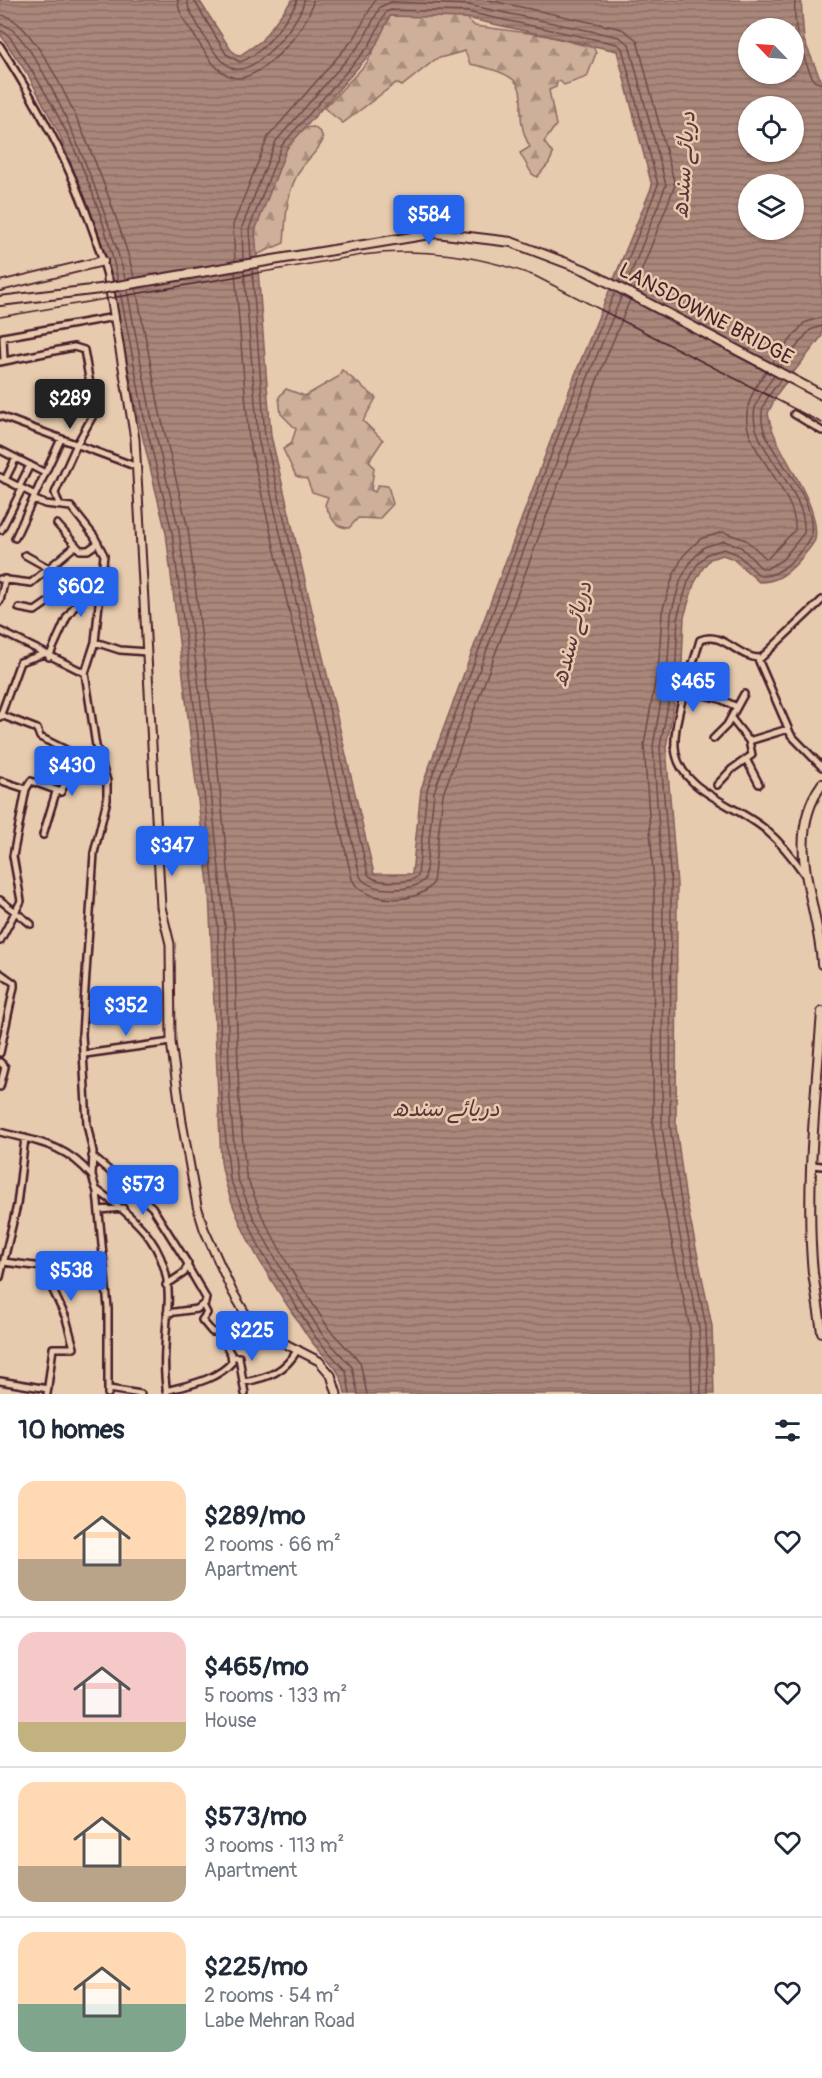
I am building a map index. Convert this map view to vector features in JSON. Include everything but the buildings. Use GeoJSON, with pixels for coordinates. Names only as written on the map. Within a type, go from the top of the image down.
{"type":"FeatureCollection","features":[{"type":"Feature","properties":{"kind":"main road","name":"LANSDOWNE BRIDGE"},"geometry":{"type":"LineString","coordinates":[[0,301],[100,289],[436,233],[511,242],[585,270],[822,395]]}},
{"type":"Feature","properties":{"kind":"main road"},"geometry":{"type":"LineString","coordinates":[[0,286],[103,261]]}},
{"type":"Feature","properties":{"kind":"main road"},"geometry":{"type":"LineString","coordinates":[[822,784],[809,810],[804,836],[805,875],[816,920],[822,964]]}},
{"type":"Feature","properties":{"kind":"main road"},"geometry":{"type":"LineString","coordinates":[[822,1012],[813,1271],[820,1298],[822,1332]]}},
{"type":"Feature","properties":{"kind":"street"},"geometry":{"type":"LineString","coordinates":[[0,46],[44,118],[72,173],[92,222],[113,304],[135,439],[161,907],[170,944],[171,1042],[195,1196],[204,1229],[232,1291],[245,1313],[274,1338],[326,1367],[337,1394]]}},
{"type":"Feature","properties":{"kind":"street"},"geometry":{"type":"LineString","coordinates":[[59,504],[55,494],[76,444],[95,412],[84,350],[74,347],[2,360],[3,337],[115,317]]}},
{"type":"Feature","properties":{"kind":"street"},"geometry":{"type":"LineString","coordinates":[[794,414],[822,431]]}},
{"type":"Feature","properties":{"kind":"street"},"geometry":{"type":"LineString","coordinates":[[0,416],[132,465]]}},
{"type":"Feature","properties":{"kind":"street"},"geometry":{"type":"LineString","coordinates":[[15,538],[61,439]]}},
{"type":"Feature","properties":{"kind":"street"},"geometry":{"type":"LineString","coordinates":[[0,450],[45,473]]}},
{"type":"Feature","properties":{"kind":"street"},"geometry":{"type":"LineString","coordinates":[[16,458],[3,479],[45,504],[59,504],[74,509],[104,555],[105,567],[95,642],[85,673],[89,708],[107,781],[107,800],[94,853],[91,920],[84,991],[87,1124],[93,1156],[92,1176],[99,1210],[108,1308],[108,1392],[141,1394]]}},
{"type":"Feature","properties":{"kind":"street"},"geometry":{"type":"LineString","coordinates":[[1,530],[30,465]]}},
{"type":"Feature","properties":{"kind":"street"},"geometry":{"type":"LineString","coordinates":[[57,524],[75,546],[84,551],[98,543]]}},
{"type":"Feature","properties":{"kind":"street"},"geometry":{"type":"LineString","coordinates":[[0,601],[3,579],[31,583],[75,546]]}},
{"type":"Feature","properties":{"kind":"street"},"geometry":{"type":"LineString","coordinates":[[19,608],[35,611],[62,591],[68,579],[25,555]]}},
{"type":"Feature","properties":{"kind":"street"},"geometry":{"type":"LineString","coordinates":[[91,572],[85,591],[67,617],[46,656],[20,662],[0,716],[37,729],[40,736],[78,755],[101,759]]}},
{"type":"Feature","properties":{"kind":"street"},"geometry":{"type":"LineString","coordinates":[[805,875],[767,830],[694,785],[684,775],[676,756],[675,737],[700,640],[703,638],[720,640],[744,656],[758,659],[782,641],[802,617],[822,600]]}},
{"type":"Feature","properties":{"kind":"street"},"geometry":{"type":"LineString","coordinates":[[0,631],[46,656],[85,673]]}},
{"type":"Feature","properties":{"kind":"street"},"geometry":{"type":"LineString","coordinates":[[95,642],[120,650],[147,652]]}},
{"type":"Feature","properties":{"kind":"street"},"geometry":{"type":"LineString","coordinates":[[758,659],[788,729],[797,742],[822,766]]}},
{"type":"Feature","properties":{"kind":"street"},"geometry":{"type":"LineString","coordinates":[[687,691],[720,699],[737,707]]}},
{"type":"Feature","properties":{"kind":"street"},"geometry":{"type":"LineString","coordinates":[[2,692],[9,692]]}},
{"type":"Feature","properties":{"kind":"street"},"geometry":{"type":"LineString","coordinates":[[713,739],[731,718],[744,694]]}},
{"type":"Feature","properties":{"kind":"street"},"geometry":{"type":"LineString","coordinates":[[717,785],[732,768],[752,755],[749,741],[731,718]]}},
{"type":"Feature","properties":{"kind":"street"},"geometry":{"type":"LineString","coordinates":[[749,741],[788,729]]}},
{"type":"Feature","properties":{"kind":"street"},"geometry":{"type":"LineString","coordinates":[[0,941],[21,901],[13,856],[26,789],[31,782],[61,792],[78,755]]}},
{"type":"Feature","properties":{"kind":"street"},"geometry":{"type":"LineString","coordinates":[[746,759],[759,784]]}},
{"type":"Feature","properties":{"kind":"street"},"geometry":{"type":"LineString","coordinates":[[2,780],[26,789]]}},
{"type":"Feature","properties":{"kind":"street"},"geometry":{"type":"LineString","coordinates":[[43,835],[56,792]]}},
{"type":"Feature","properties":{"kind":"street"},"geometry":{"type":"LineString","coordinates":[[0,900],[31,924]]}},
{"type":"Feature","properties":{"kind":"street"},"geometry":{"type":"LineString","coordinates":[[0,974],[14,983],[0,1052]]}},
{"type":"Feature","properties":{"kind":"street"},"geometry":{"type":"LineString","coordinates":[[0,1017],[7,1018]]}},
{"type":"Feature","properties":{"kind":"street"},"geometry":{"type":"LineString","coordinates":[[85,1054],[171,1042]]}},
{"type":"Feature","properties":{"kind":"street"},"geometry":{"type":"LineString","coordinates":[[0,1062],[5,1067],[0,1087]]}},
{"type":"Feature","properties":{"kind":"street"},"geometry":{"type":"LineString","coordinates":[[0,1132],[48,1143],[64,1150],[78,1160],[92,1176]]}},
{"type":"Feature","properties":{"kind":"street"},"geometry":{"type":"LineString","coordinates":[[0,1277],[17,1205],[25,1138]]}},
{"type":"Feature","properties":{"kind":"street"},"geometry":{"type":"LineString","coordinates":[[93,1156],[152,1207],[206,1298],[203,1305],[197,1309],[167,1313]]}},
{"type":"Feature","properties":{"kind":"street"},"geometry":{"type":"LineString","coordinates":[[96,1189],[123,1208],[154,1241],[164,1269],[167,1313],[164,1357],[166,1392],[214,1375],[227,1368],[232,1357]]}},
{"type":"Feature","properties":{"kind":"street"},"geometry":{"type":"LineString","coordinates":[[99,1210],[123,1208]]}},
{"type":"Feature","properties":{"kind":"street"},"geometry":{"type":"LineString","coordinates":[[0,1381],[48,1391],[53,1348],[74,1348],[66,1318],[42,1267],[3,1262]]}},
{"type":"Feature","properties":{"kind":"street"},"geometry":{"type":"LineString","coordinates":[[166,1285],[188,1267]]}},
{"type":"Feature","properties":{"kind":"street"},"geometry":{"type":"LineString","coordinates":[[203,1305],[207,1313],[202,1320],[204,1325],[212,1332],[218,1332],[232,1357]]}},
{"type":"Feature","properties":{"kind":"street"},"geometry":{"type":"LineString","coordinates":[[243,1382],[273,1375],[287,1365],[297,1349]]}},
{"type":"Feature","properties":{"kind":"street"},"geometry":{"type":"LineString","coordinates":[[232,1357],[239,1357],[245,1394]]}},
{"type":"Feature","properties":{"kind":"green space"},"geometry":{"type":"Polygon","coordinates":[[[421,15],[466,18],[475,26],[544,35],[594,48],[596,53],[587,77],[564,85],[560,81],[557,82],[556,87],[549,90],[556,125],[544,142],[553,154],[549,163],[537,177],[532,174],[520,153],[530,147],[523,131],[521,94],[518,85],[510,77],[495,70],[470,64],[465,51],[436,59],[402,86],[396,83],[343,123],[324,108],[366,64],[374,49],[382,21],[390,16],[421,15]]]}},
{"type":"Feature","properties":{"kind":"green space"},"geometry":{"type":"Polygon","coordinates":[[[314,127],[321,133],[323,140],[295,178],[288,205],[284,243],[249,258],[267,178],[300,128],[314,127]]]}},
{"type":"Feature","properties":{"kind":"green space"},"geometry":{"type":"Polygon","coordinates":[[[342,370],[376,398],[363,421],[383,440],[369,461],[374,468],[371,490],[375,492],[378,485],[388,486],[393,504],[379,519],[358,518],[349,528],[339,526],[334,521],[325,505],[328,497],[312,492],[307,479],[296,476],[283,449],[291,444],[296,429],[281,414],[279,397],[286,389],[305,396],[338,377],[342,370]]]}},
{"type":"Feature","properties":{"kind":"water","name":"دریائے سندھ"},"geometry":{"type":"Polygon","coordinates":[[[0,0],[199,0],[231,50],[239,56],[261,41],[292,0],[801,0],[802,18],[738,18],[738,84],[804,84],[804,40],[822,83],[822,336],[779,391],[768,413],[778,444],[805,493],[811,509],[815,525],[815,540],[790,570],[771,581],[759,582],[733,559],[723,555],[710,559],[703,568],[694,584],[684,617],[682,662],[666,747],[677,885],[676,1126],[685,1194],[712,1326],[714,1394],[345,1394],[336,1369],[309,1338],[244,1232],[226,1186],[221,1162],[209,892],[166,533],[138,418],[109,267],[91,212],[59,134],[28,75],[0,34],[0,0]],[[390,16],[374,49],[287,148],[255,231],[271,436],[374,874],[412,874],[421,789],[578,367],[652,186],[617,51],[466,18],[390,16]]]}},
{"type":"Feature","properties":{"kind":"railway"},"geometry":{"type":"LineString","coordinates":[[0,317],[362,255],[406,252],[450,255],[492,263],[535,276],[822,423]]}}]}
